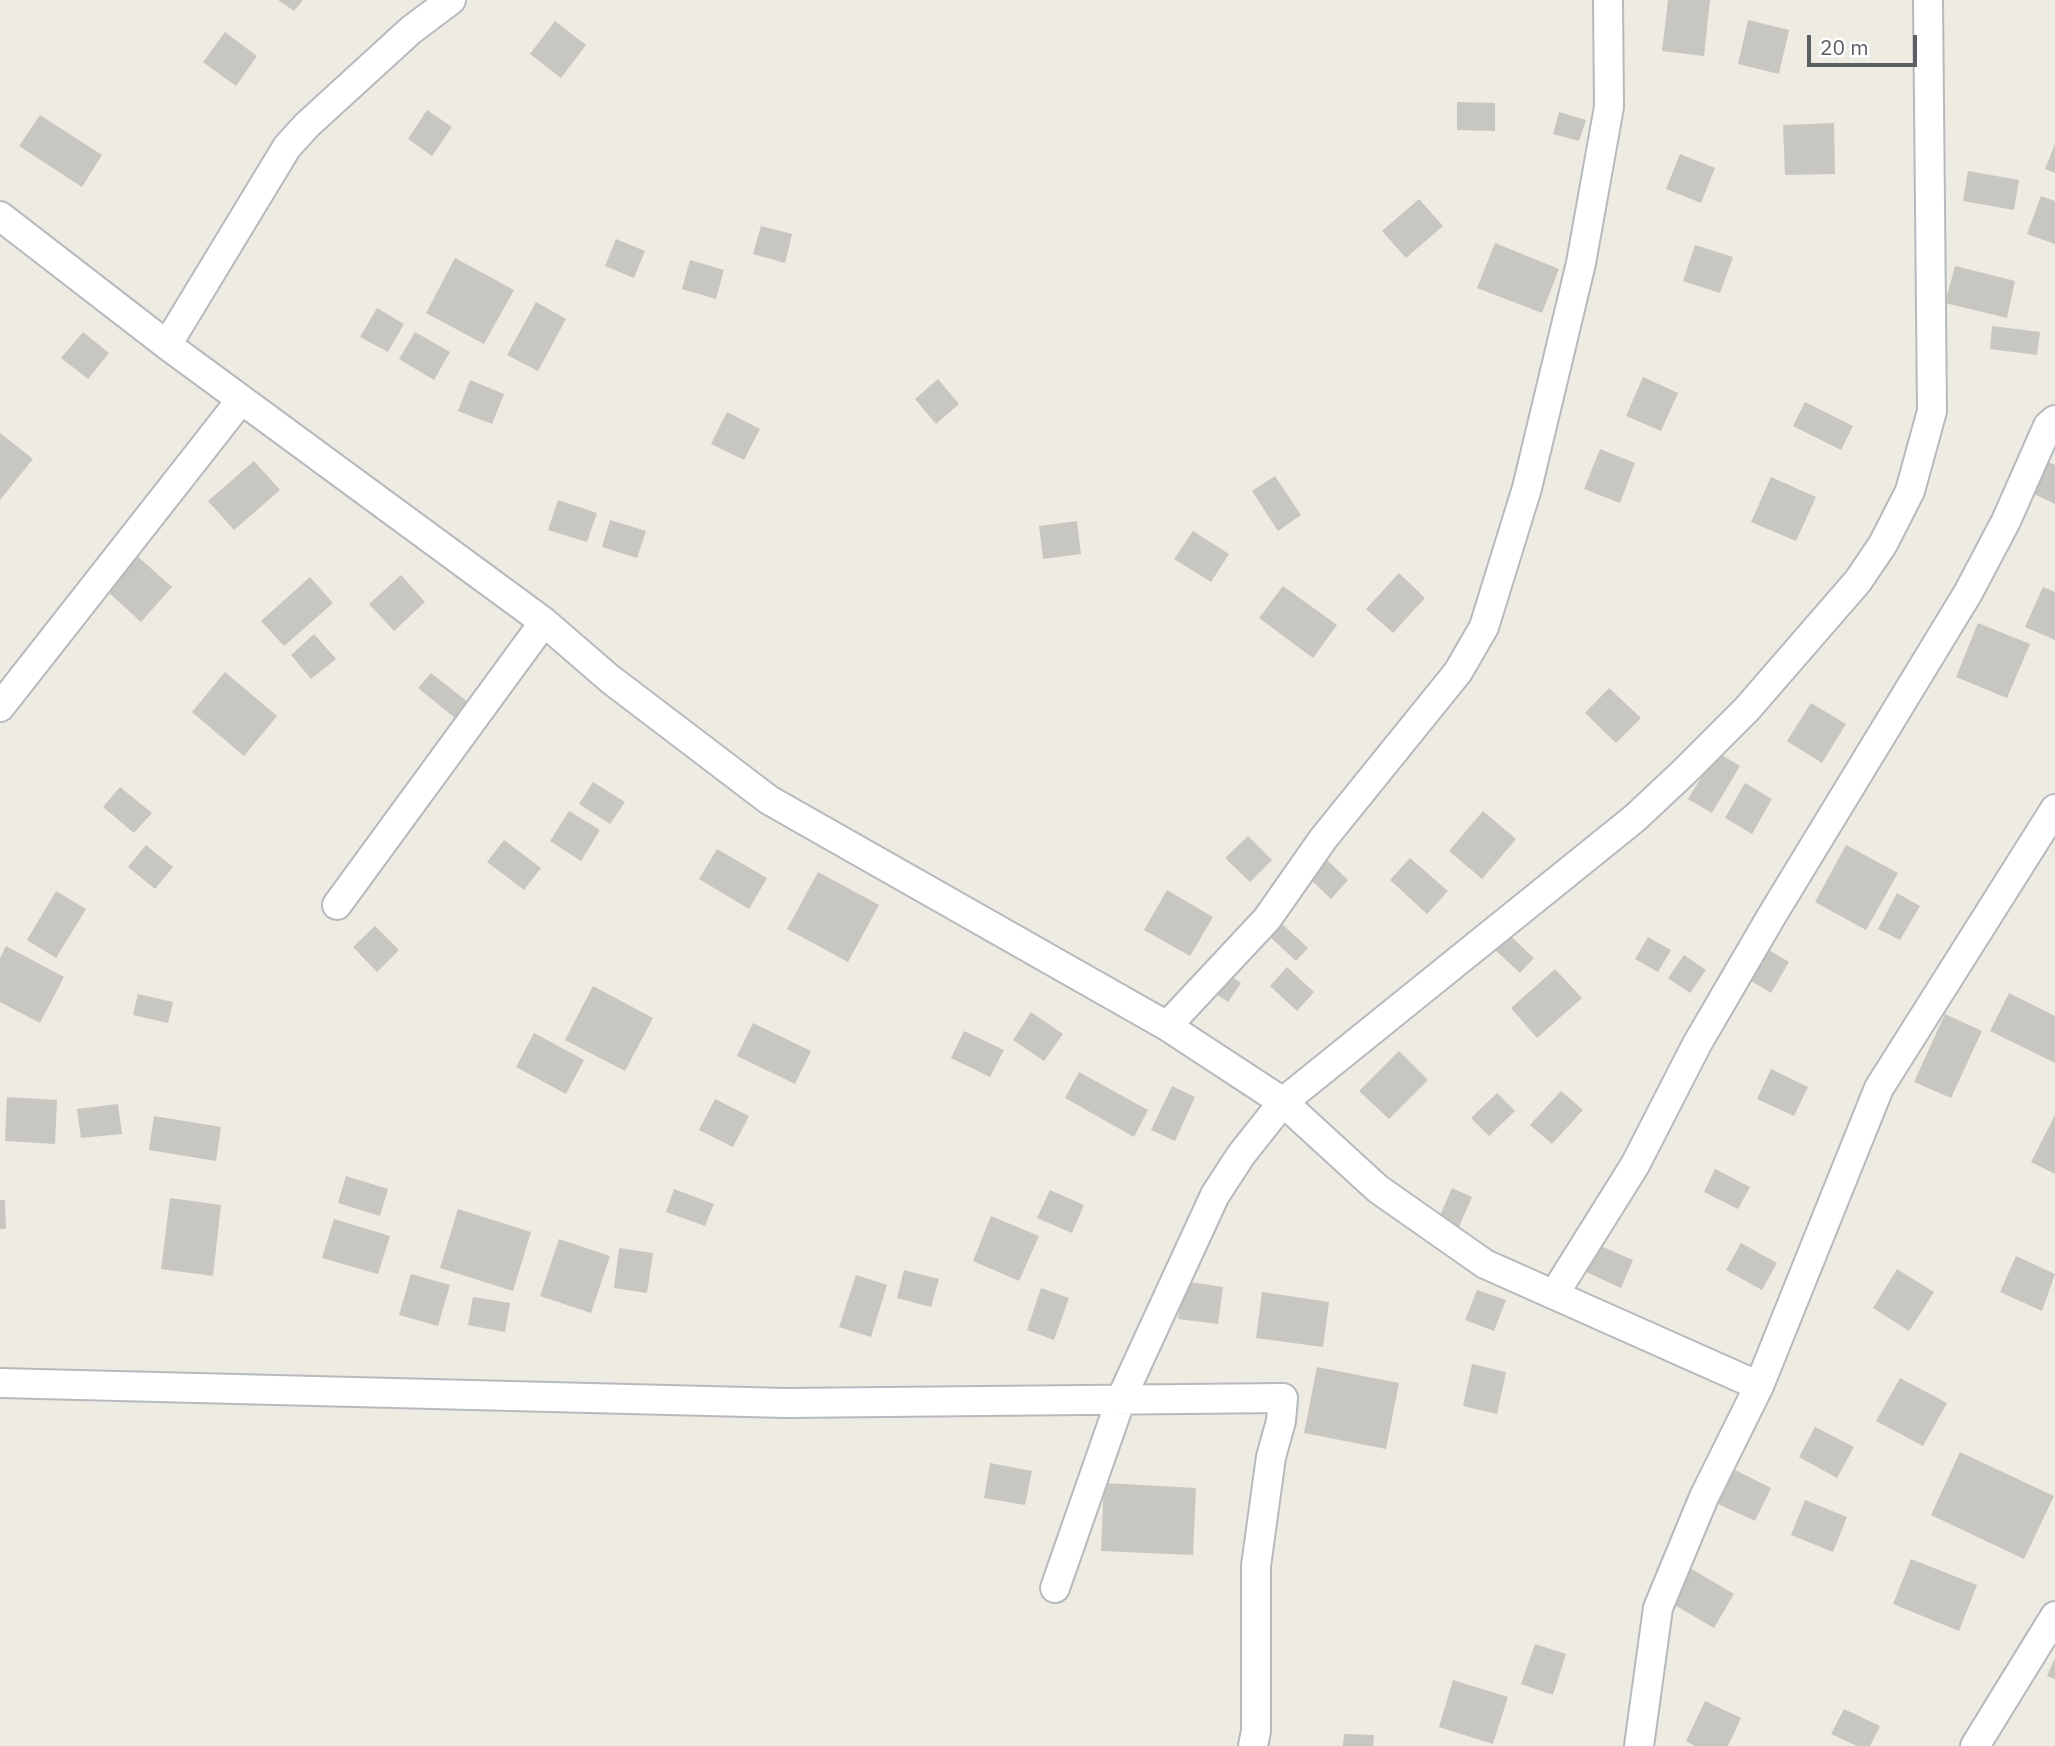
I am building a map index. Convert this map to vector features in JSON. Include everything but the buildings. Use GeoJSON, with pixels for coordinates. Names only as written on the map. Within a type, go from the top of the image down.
{"type":"FeatureCollection","features":[{"type":"Feature","properties":{"kind":"street"},"geometry":{"type":"LineString","coordinates":[[167,345],[287,147],[411,30],[451,0]]}},
{"type":"Feature","properties":{"kind":"street"},"geometry":{"type":"LineString","coordinates":[[1167,1026],[1267,919],[1323,839],[1458,672],[1484,627],[1527,488],[1581,263],[1609,107],[1608,0]]}},
{"type":"Feature","properties":{"kind":"street"},"geometry":{"type":"LineString","coordinates":[[1055,1588],[1121,1399],[1214,1195],[1241,1155],[1283,1102],[1635,818],[1747,709],[1858,581],[1883,544],[1910,491],[1932,411],[1928,0]]}},
{"type":"Feature","properties":{"kind":"street"},"geometry":{"type":"LineString","coordinates":[[0,216],[167,345],[544,622],[610,679],[769,800],[1167,1026],[1283,1102],[1378,1189],[1485,1264],[1759,1386]]}},
{"type":"Feature","properties":{"kind":"street"},"geometry":{"type":"LineString","coordinates":[[0,707],[241,400]]}},
{"type":"Feature","properties":{"kind":"street"},"geometry":{"type":"LineString","coordinates":[[1555,1293],[1635,1165],[1697,1044],[1771,917],[1968,593],[2006,521],[2052,423]]}},
{"type":"Feature","properties":{"kind":"street"},"geometry":{"type":"LineString","coordinates":[[337,905],[544,622]]}},
{"type":"Feature","properties":{"kind":"street"},"geometry":{"type":"LineString","coordinates":[[1639,1746],[1658,1608],[1704,1497],[1759,1386],[1879,1088],[2055,809]]}},
{"type":"Feature","properties":{"kind":"street"},"geometry":{"type":"LineString","coordinates":[[0,1383],[786,1403],[1283,1398],[1281,1421],[1271,1457],[1256,1566],[1256,1731],[1253,1746]]}},
{"type":"Feature","properties":{"kind":"street"},"geometry":{"type":"LineString","coordinates":[[1975,1746],[2055,1616]]}}]}
